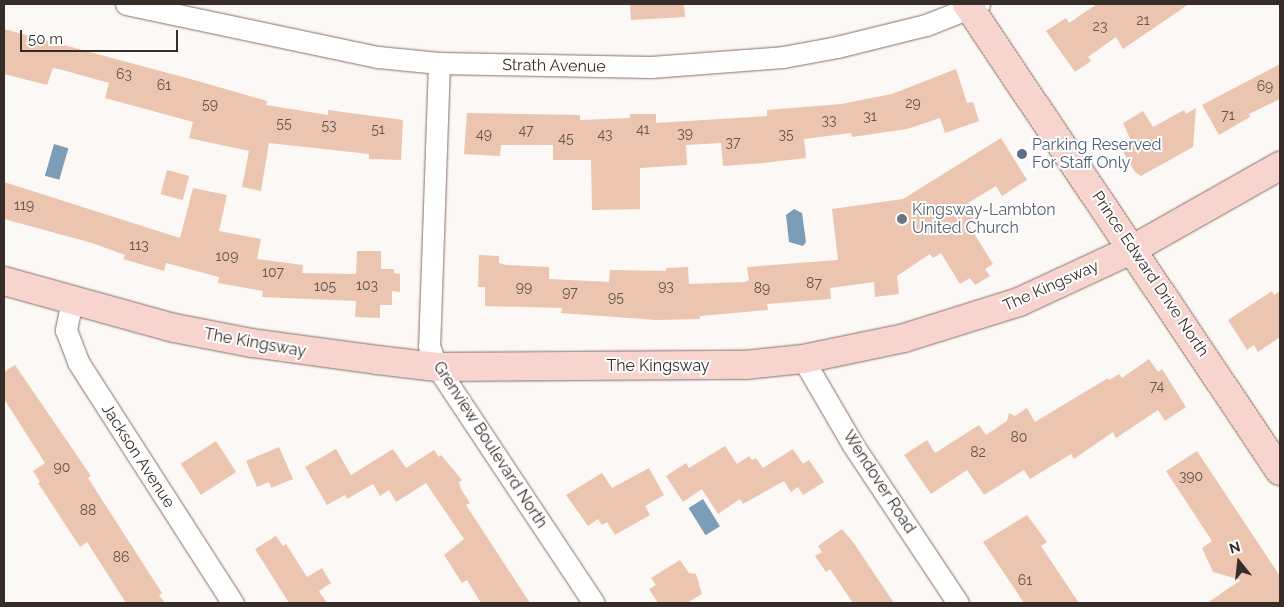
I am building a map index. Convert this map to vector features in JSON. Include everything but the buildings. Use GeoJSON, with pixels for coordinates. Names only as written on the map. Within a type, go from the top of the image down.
{"type":"FeatureCollection","features":[{"type":"Feature","properties":{"kind":"street","name":"Strath Avenue"},"geometry":{"type":"LineString","coordinates":[[126,4],[378,57],[439,63],[651,67],[782,57],[883,38],[972,5]]}},
{"type":"Feature","properties":{"kind":"street","name":"Prince Edward Drive North"},"geometry":{"type":"LineString","coordinates":[[972,5],[1280,471]]}},
{"type":"Feature","properties":{"kind":"street","name":"Grenview Boulevard North"},"geometry":{"type":"LineString","coordinates":[[439,63],[428,331],[429,346],[437,367],[594,603]]}},
{"type":"Feature","properties":{"kind":"street","name":"The Kingsway"},"geometry":{"type":"LineString","coordinates":[[4,281],[72,302],[174,328],[252,344],[437,367],[745,365],[803,359],[904,338],[986,314],[1052,288],[1133,249],[1280,166]]}},
{"type":"Feature","properties":{"kind":"street","name":"Jackson Avenue"},"geometry":{"type":"LineString","coordinates":[[72,302],[66,330],[78,362],[233,603]]}},
{"type":"Feature","properties":{"kind":"street","name":"Wendover Road"},"geometry":{"type":"LineString","coordinates":[[803,359],[853,445],[958,603]]}},
{"type":"Feature","properties":{"kind":"water"},"geometry":{"type":"Polygon","coordinates":[[[54,144],[68,148],[59,180],[45,176],[54,144]]]}},
{"type":"Feature","properties":{"kind":"water"},"geometry":{"type":"Polygon","coordinates":[[[794,209],[802,213],[806,242],[803,246],[789,242],[786,215],[794,209]]]}},
{"type":"Feature","properties":{"kind":"water"},"geometry":{"type":"Polygon","coordinates":[[[703,499],[720,526],[706,535],[689,508],[703,499]]]}},
{"type":"Feature","properties":{"kind":"place","name":"Parking Reserved For Staff Only"},"geometry":{"type":"Point","coordinates":[1022,154]}},
{"type":"Feature","properties":{"kind":"place","name":"Kingsway-Lambton United Church"},"geometry":{"type":"Point","coordinates":[902,219]}}]}
